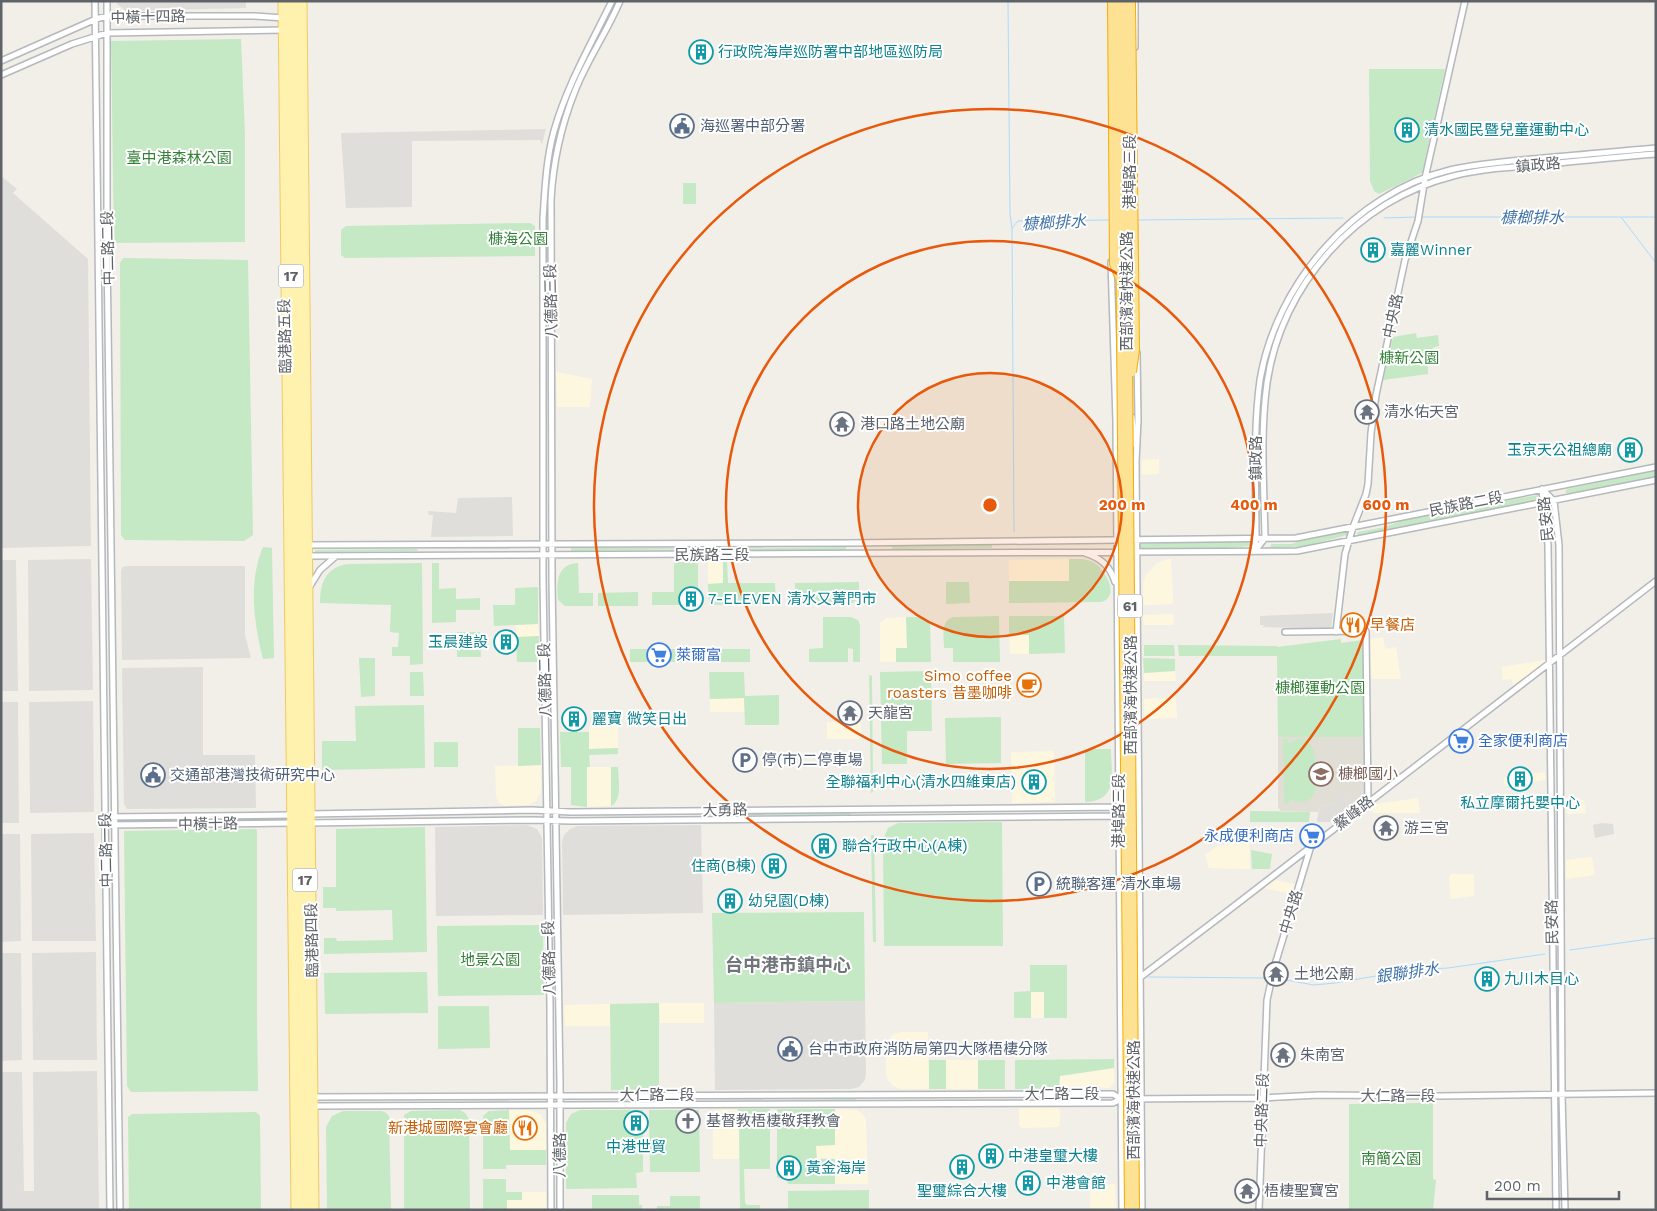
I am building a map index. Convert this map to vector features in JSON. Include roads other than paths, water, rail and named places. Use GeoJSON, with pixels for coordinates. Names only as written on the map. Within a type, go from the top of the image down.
{"type":"FeatureCollection","features":[{"type":"Feature","properties":{"kind":"highway","name":"西部濱海快速公路"},"geometry":{"type":"LineString","coordinates":[[1113,1],[1121,279],[1128,1210]]}},
{"type":"Feature","properties":{"kind":"highway","name":"西部濱海快速公路"},"geometry":{"type":"LineString","coordinates":[[1130,1],[1135,350],[1128,409],[1135,1210]]}},
{"type":"Feature","properties":{"kind":"main road","name":"臨港路五段"},"geometry":{"type":"LineString","coordinates":[[282,1],[293,19]]}},
{"type":"Feature","properties":{"kind":"main road","name":"臨港路五段"},"geometry":{"type":"LineString","coordinates":[[289,1],[293,19],[297,551]]}},
{"type":"Feature","properties":{"kind":"main road","name":"臨港路五段"},"geometry":{"type":"LineString","coordinates":[[296,1],[293,30],[297,551]]}},
{"type":"Feature","properties":{"kind":"main road","name":"臨港路五段"},"geometry":{"type":"LineString","coordinates":[[293,19],[303,1]]}},
{"type":"Feature","properties":{"kind":"main road","name":"臨港路四段"},"geometry":{"type":"LineString","coordinates":[[297,551],[308,589],[300,814]]}},
{"type":"Feature","properties":{"kind":"main road","name":"臨港路四段"},"geometry":{"type":"LineString","coordinates":[[297,551],[304,1097],[302,1210]]}},
{"type":"Feature","properties":{"kind":"main road","name":"臨港路四段"},"geometry":{"type":"LineString","coordinates":[[297,551],[304,1106],[308,1210]]}},
{"type":"Feature","properties":{"kind":"main road","name":"臨港路四段"},"geometry":{"type":"LineString","coordinates":[[294,1210],[304,1106]]}},
{"type":"Feature","properties":{"kind":"main road","name":"臨港路四段"},"geometry":{"type":"LineString","coordinates":[[304,1106],[315,1210]]}},
{"type":"Feature","properties":{"kind":"street","name":"中二路二段"},"geometry":{"type":"LineString","coordinates":[[95,1],[101,490]]}},
{"type":"Feature","properties":{"kind":"street","name":"中二路二段"},"geometry":{"type":"LineString","coordinates":[[107,1],[108,251],[112,494]]}},
{"type":"Feature","properties":{"kind":"street","name":"八德路三段"},"geometry":{"type":"LineString","coordinates":[[543,544],[543,219],[547,170],[554,132],[561,109],[582,58],[612,1]]}},
{"type":"Feature","properties":{"kind":"street","name":"港埠路三段"},"geometry":{"type":"LineString","coordinates":[[1113,1],[1110,224],[1116,462],[1122,1210]]}},
{"type":"Feature","properties":{"kind":"street","name":"港埠路三段"},"geometry":{"type":"LineString","coordinates":[[1113,1],[1119,420],[1116,462]]}},
{"type":"Feature","properties":{"kind":"street","name":"港埠路三段"},"geometry":{"type":"LineString","coordinates":[[1130,1],[1132,419],[1136,462]]}},
{"type":"Feature","properties":{"kind":"street","name":"港埠路三段"},"geometry":{"type":"LineString","coordinates":[[1130,1],[1137,216],[1138,420],[1136,552],[1142,1210]]}},
{"type":"Feature","properties":{"kind":"street","name":"中央路"},"geometry":{"type":"LineString","coordinates":[[1336,632],[1345,554],[1353,526],[1366,494],[1370,433],[1376,395],[1405,260],[1418,221],[1425,178],[1465,1]]}},
{"type":"Feature","properties":{"kind":"street","name":"八德路三段"},"geometry":{"type":"LineString","coordinates":[[552,555],[550,219],[552,178],[565,119],[576,90],[619,2]]}},
{"type":"Feature","properties":{"kind":"street","name":"中橫十四路"},"geometry":{"type":"LineString","coordinates":[[1,61],[96,19],[107,16],[254,16],[293,19]]}},
{"type":"Feature","properties":{"kind":"street","name":"中橫十四路"},"geometry":{"type":"LineString","coordinates":[[1,75],[107,33],[293,30]]}},
{"type":"Feature","properties":{"kind":"street","name":"鎮政路"},"geometry":{"type":"LineString","coordinates":[[1254,551],[1256,538],[1257,417],[1260,381],[1268,348],[1284,306],[1309,266],[1326,245],[1351,222],[1388,196],[1425,178],[1448,170],[1481,164],[1656,148]]}},
{"type":"Feature","properties":{"kind":"street","name":"鎮政路"},"geometry":{"type":"LineString","coordinates":[[1265,538],[1264,416],[1267,382],[1274,350],[1288,314],[1314,269],[1354,227],[1390,202],[1452,176],[1481,170],[1656,154]]}},
{"type":"Feature","properties":{"kind":"street"},"geometry":{"type":"LineString","coordinates":[[543,219],[550,219]]}},
{"type":"Feature","properties":{"kind":"street","name":"民族路二段"},"geometry":{"type":"LineString","coordinates":[[1126,539],[1296,538],[1656,467]]}},
{"type":"Feature","properties":{"kind":"street","name":"民族路二段"},"geometry":{"type":"LineString","coordinates":[[1136,552],[1297,551],[1656,480]]}},
{"type":"Feature","properties":{"kind":"street","name":"中二路一段"},"geometry":{"type":"LineString","coordinates":[[101,490],[110,1210]]}},
{"type":"Feature","properties":{"kind":"street","name":"民安路"},"geometry":{"type":"LineString","coordinates":[[1542,490],[1554,501],[1558,545],[1562,1095],[1565,1210]]}},
{"type":"Feature","properties":{"kind":"street","name":"民安路"},"geometry":{"type":"LineString","coordinates":[[1542,490],[1548,544],[1556,1210]]}},
{"type":"Feature","properties":{"kind":"street","name":"中二路一段"},"geometry":{"type":"LineString","coordinates":[[112,494],[120,1210]]}},
{"type":"Feature","properties":{"kind":"street"},"geometry":{"type":"LineString","coordinates":[[1254,551],[1265,538]]}},
{"type":"Feature","properties":{"kind":"street","name":"民族路三段"},"geometry":{"type":"LineString","coordinates":[[297,551],[543,544],[1126,539]]}},
{"type":"Feature","properties":{"kind":"street","name":"八德路二段"},"geometry":{"type":"LineString","coordinates":[[543,544],[547,816]]}},
{"type":"Feature","properties":{"kind":"street","name":"民族路三段"},"geometry":{"type":"LineString","coordinates":[[297,551],[336,556],[1136,552]]}},
{"type":"Feature","properties":{"kind":"street"},"geometry":{"type":"LineString","coordinates":[[1080,551],[1094,556],[1104,563],[1111,571],[1117,587]]}},
{"type":"Feature","properties":{"kind":"street","name":"八德路二段"},"geometry":{"type":"LineString","coordinates":[[552,555],[556,816]]}},
{"type":"Feature","properties":{"kind":"street"},"geometry":{"type":"LineString","coordinates":[[308,589],[320,570],[336,556]]}},
{"type":"Feature","properties":{"kind":"street","name":"鰲峰路"},"geometry":{"type":"LineString","coordinates":[[1140,979],[1656,581]]}},
{"type":"Feature","properties":{"kind":"street"},"geometry":{"type":"LineString","coordinates":[[1285,632],[1366,631],[1368,802]]}},
{"type":"Feature","properties":{"kind":"street","name":"大勇路"},"geometry":{"type":"LineString","coordinates":[[300,823],[547,816],[1138,806]]}},
{"type":"Feature","properties":{"kind":"street","name":"中橫十路"},"geometry":{"type":"LineString","coordinates":[[105,817],[300,814]]}},
{"type":"Feature","properties":{"kind":"street","name":"大勇路"},"geometry":{"type":"LineString","coordinates":[[300,814],[1138,816]]}},
{"type":"Feature","properties":{"kind":"street","name":"八德路一段"},"geometry":{"type":"LineString","coordinates":[[547,816],[551,1100]]}},
{"type":"Feature","properties":{"kind":"street","name":"八德路一段"},"geometry":{"type":"LineString","coordinates":[[556,816],[560,1100]]}},
{"type":"Feature","properties":{"kind":"street","name":"中橫十路"},"geometry":{"type":"LineString","coordinates":[[105,826],[300,823]]}},
{"type":"Feature","properties":{"kind":"street","name":"中央路"},"geometry":{"type":"LineString","coordinates":[[1271,979],[1310,848]]}},
{"type":"Feature","properties":{"kind":"street"},"geometry":{"type":"LineString","coordinates":[[549,959],[558,958]]}},
{"type":"Feature","properties":{"kind":"street"},"geometry":{"type":"LineString","coordinates":[[1120,980],[1140,979]]}},
{"type":"Feature","properties":{"kind":"street","name":"中央路二段"},"geometry":{"type":"LineString","coordinates":[[1259,1210],[1266,1000],[1271,979]]}},
{"type":"Feature","properties":{"kind":"street"},"geometry":{"type":"LineString","coordinates":[[1554,990],[1562,989]]}},
{"type":"Feature","properties":{"kind":"street","name":"大仁路一段"},"geometry":{"type":"LineString","coordinates":[[1121,1099],[1656,1093]]}},
{"type":"Feature","properties":{"kind":"street","name":"大仁路二段"},"geometry":{"type":"LineString","coordinates":[[304,1106],[551,1100],[1113,1094],[1121,1099]]}},
{"type":"Feature","properties":{"kind":"street","name":"大仁路二段"},"geometry":{"type":"LineString","coordinates":[[304,1097],[1105,1103],[1113,1103],[1121,1099]]}},
{"type":"Feature","properties":{"kind":"street","name":"八德路"},"geometry":{"type":"LineString","coordinates":[[551,1100],[551,1210]]}},
{"type":"Feature","properties":{"kind":"street","name":"八德路"},"geometry":{"type":"LineString","coordinates":[[560,1100],[560,1210]]}},
{"type":"Feature","properties":{"kind":"waterway"},"geometry":{"type":"LineString","coordinates":[[1008,1],[1010,214],[1012,228]]}},
{"type":"Feature","properties":{"kind":"waterway","name":"槺榔排水"},"geometry":{"type":"LineString","coordinates":[[1384,218],[1416,217]]}},
{"type":"Feature","properties":{"kind":"waterway","name":"槺榔排水"},"geometry":{"type":"LineString","coordinates":[[1420,217],[1621,217],[1656,263]]}},
{"type":"Feature","properties":{"kind":"waterway"},"geometry":{"type":"LineString","coordinates":[[1622,217],[1656,217]]}},
{"type":"Feature","properties":{"kind":"waterway","name":"槺榔排水"},"geometry":{"type":"LineString","coordinates":[[1136,220],[1343,218]]}},
{"type":"Feature","properties":{"kind":"waterway","name":"槺榔排水"},"geometry":{"type":"LineString","coordinates":[[1014,532],[1012,228],[1018,221],[1110,220]]}},
{"type":"Feature","properties":{"kind":"waterway","name":"銀聯排水"},"geometry":{"type":"LineString","coordinates":[[1570,950],[1656,938]]}},
{"type":"Feature","properties":{"kind":"waterway","name":"銀聯排水"},"geometry":{"type":"LineString","coordinates":[[1274,978],[1314,985],[1411,970],[1448,968],[1545,954]]}},
{"type":"Feature","properties":{"kind":"waterway","name":"銀聯排水"},"geometry":{"type":"LineString","coordinates":[[1149,977],[1270,978]]}},
{"type":"Feature","properties":{"kind":"place","name":"行政院海岸巡防署中部地區巡防局"},"geometry":{"type":"Point","coordinates":[701,52]}},
{"type":"Feature","properties":{"kind":"place","name":"海巡署中部分署"},"geometry":{"type":"Point","coordinates":[682,126]}},
{"type":"Feature","properties":{"kind":"place","name":"清水國民暨兒童運動中心"},"geometry":{"type":"Point","coordinates":[1407,130]}},
{"type":"Feature","properties":{"kind":"place","name":"嘉麗Winner"},"geometry":{"type":"Point","coordinates":[1373,250]}},
{"type":"Feature","properties":{"kind":"place","name":"清水佑天宮"},"geometry":{"type":"Point","coordinates":[1367,412]}},
{"type":"Feature","properties":{"kind":"place","name":"港口路土地公廟"},"geometry":{"type":"Point","coordinates":[842,424]}},
{"type":"Feature","properties":{"kind":"place","name":"玉京天公祖總廟"},"geometry":{"type":"Point","coordinates":[1630,450]}},
{"type":"Feature","properties":{"kind":"place","name":"7-ELEVEN 清水又菁門市"},"geometry":{"type":"Point","coordinates":[691,599]}},
{"type":"Feature","properties":{"kind":"place","name":"早餐店"},"geometry":{"type":"Point","coordinates":[1353,625]}},
{"type":"Feature","properties":{"kind":"place","name":"玉晨建設"},"geometry":{"type":"Point","coordinates":[506,642]}},
{"type":"Feature","properties":{"kind":"place","name":"萊爾富"},"geometry":{"type":"Point","coordinates":[659,655]}},
{"type":"Feature","properties":{"kind":"place","name":"Simo coffee roasters 昔墨咖啡"},"geometry":{"type":"Point","coordinates":[1029,685]}},
{"type":"Feature","properties":{"kind":"place","name":"天龍宮"},"geometry":{"type":"Point","coordinates":[850,713]}},
{"type":"Feature","properties":{"kind":"place","name":"麗寶 微笑日出"},"geometry":{"type":"Point","coordinates":[574,719]}},
{"type":"Feature","properties":{"kind":"place","name":"全家便利商店"},"geometry":{"type":"Point","coordinates":[1461,741]}},
{"type":"Feature","properties":{"kind":"place","name":"停(市)二停車場"},"geometry":{"type":"Point","coordinates":[745,760]}},
{"type":"Feature","properties":{"kind":"place","name":"槺榔國小"},"geometry":{"type":"Point","coordinates":[1321,774]}},
{"type":"Feature","properties":{"kind":"place","name":"交通部港灣技術研究中心"},"geometry":{"type":"Point","coordinates":[153,775]}},
{"type":"Feature","properties":{"kind":"place","name":"私立摩爾托嬰中心"},"geometry":{"type":"Point","coordinates":[1520,779]}},
{"type":"Feature","properties":{"kind":"place","name":"全聯福利中心(清水四維東店)"},"geometry":{"type":"Point","coordinates":[1034,782]}},
{"type":"Feature","properties":{"kind":"place","name":"游三宮"},"geometry":{"type":"Point","coordinates":[1386,828]}},
{"type":"Feature","properties":{"kind":"place","name":"永成便利商店"},"geometry":{"type":"Point","coordinates":[1312,836]}},
{"type":"Feature","properties":{"kind":"place","name":"聯合行政中心(A棟)"},"geometry":{"type":"Point","coordinates":[824,846]}},
{"type":"Feature","properties":{"kind":"place","name":"住商(B棟)"},"geometry":{"type":"Point","coordinates":[774,866]}},
{"type":"Feature","properties":{"kind":"place","name":"統聯客運 清水車場"},"geometry":{"type":"Point","coordinates":[1039,884]}},
{"type":"Feature","properties":{"kind":"place","name":"幼兒園(D棟)"},"geometry":{"type":"Point","coordinates":[730,901]}},
{"type":"Feature","properties":{"kind":"place","name":"土地公廟"},"geometry":{"type":"Point","coordinates":[1276,974]}},
{"type":"Feature","properties":{"kind":"place","name":"九川木目心"},"geometry":{"type":"Point","coordinates":[1487,979]}},
{"type":"Feature","properties":{"kind":"place","name":"台中市政府消防局第四大隊梧棲分隊"},"geometry":{"type":"Point","coordinates":[790,1049]}},
{"type":"Feature","properties":{"kind":"place","name":"朱南宮"},"geometry":{"type":"Point","coordinates":[1283,1055]}},
{"type":"Feature","properties":{"kind":"place","name":"基督教梧棲敬拜教會"},"geometry":{"type":"Point","coordinates":[688,1121]}},
{"type":"Feature","properties":{"kind":"place","name":"中港世貿"},"geometry":{"type":"Point","coordinates":[636,1123]}},
{"type":"Feature","properties":{"kind":"place","name":"新港城國際宴會廳"},"geometry":{"type":"Point","coordinates":[525,1128]}},
{"type":"Feature","properties":{"kind":"place","name":"中港皇璽大樓"},"geometry":{"type":"Point","coordinates":[991,1156]}},
{"type":"Feature","properties":{"kind":"place","name":"聖璽綜合大樓"},"geometry":{"type":"Point","coordinates":[962,1167]}},
{"type":"Feature","properties":{"kind":"place","name":"黃金海岸"},"geometry":{"type":"Point","coordinates":[789,1168]}},
{"type":"Feature","properties":{"kind":"place","name":"中港會館"},"geometry":{"type":"Point","coordinates":[1028,1183]}},
{"type":"Feature","properties":{"kind":"place","name":"梧棲聖寶宮"},"geometry":{"type":"Point","coordinates":[1247,1191]}},
{"type":"Feature","properties":{"kind":"district","name":"台中港市鎮中心"},"geometry":{"type":"Point","coordinates":[788,965]}},
{"type":"Feature","properties":{"kind":"park label","name":"臺中港森林公園"},"geometry":{"type":"Point","coordinates":[179,158]}},
{"type":"Feature","properties":{"kind":"park label","name":"槺海公園"},"geometry":{"type":"Point","coordinates":[518,239]}},
{"type":"Feature","properties":{"kind":"park label","name":"槺新公園"},"geometry":{"type":"Point","coordinates":[1409,358]}},
{"type":"Feature","properties":{"kind":"park label","name":"槺榔運動公園"},"geometry":{"type":"Point","coordinates":[1320,688]}},
{"type":"Feature","properties":{"kind":"park label","name":"地景公園"},"geometry":{"type":"Point","coordinates":[490,960]}},
{"type":"Feature","properties":{"kind":"park label","name":"南簡公園"},"geometry":{"type":"Point","coordinates":[1391,1159]}}]}
